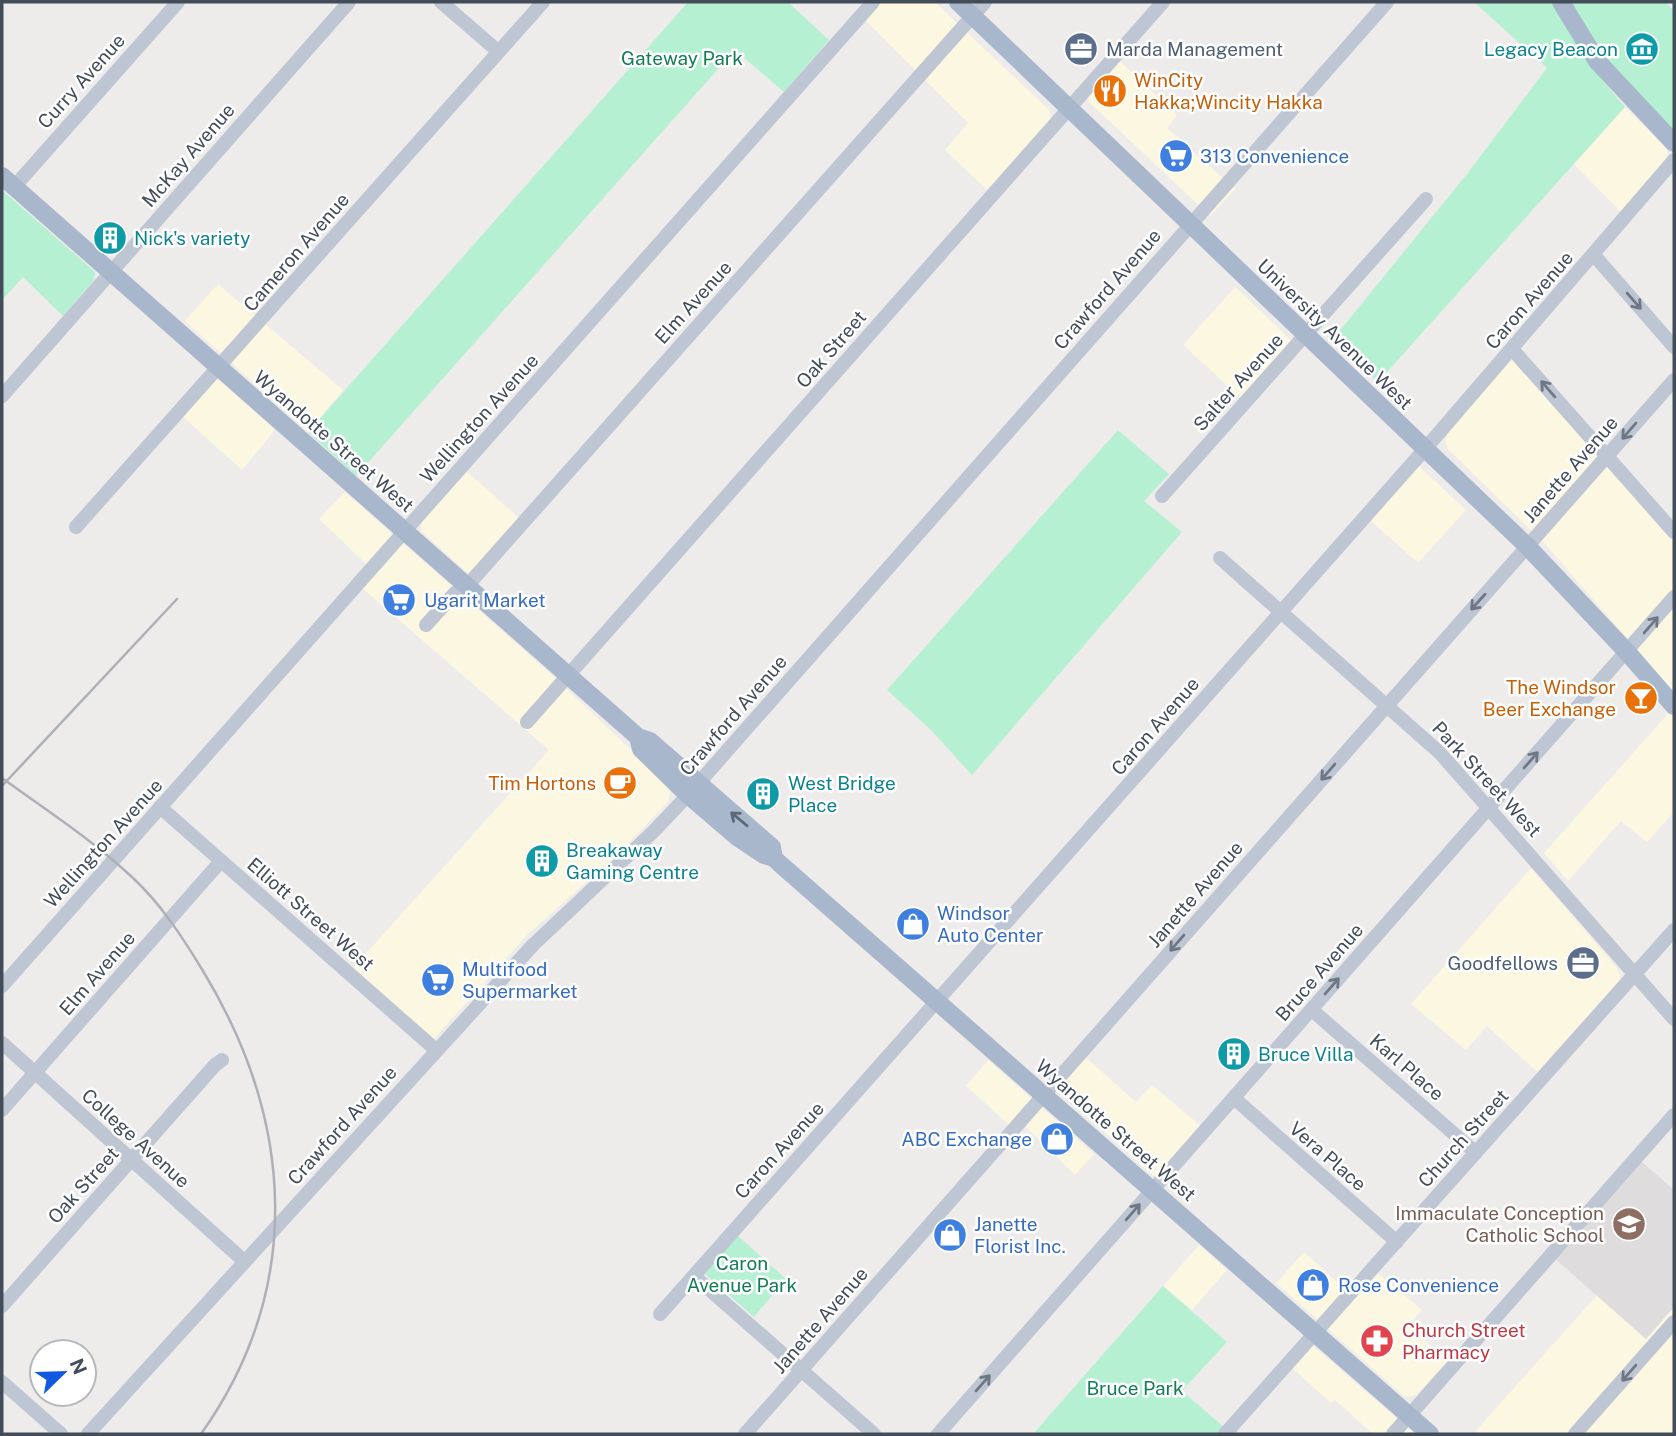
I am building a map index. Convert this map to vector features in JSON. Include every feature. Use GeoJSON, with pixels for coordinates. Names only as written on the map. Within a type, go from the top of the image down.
{"type":"FeatureCollection","features":[{"type":"Feature","properties":{"kind":"main road","name":"University Avenue West"},"geometry":{"type":"LineString","coordinates":[[958,2],[1527,546],[1674,706]]}},
{"type":"Feature","properties":{"kind":"main road"},"geometry":{"type":"LineString","coordinates":[[1561,2],[1597,61],[1674,144]]}},
{"type":"Feature","properties":{"kind":"main road","name":"Wyandotte Street West"},"geometry":{"type":"LineString","coordinates":[[8,181],[638,737],[641,749],[772,847],[774,858],[1430,1434]]}},
{"type":"Feature","properties":{"kind":"street","name":"Curry Avenue"},"geometry":{"type":"LineString","coordinates":[[8,181],[178,2]]}},
{"type":"Feature","properties":{"kind":"street","name":"McKay Avenue"},"geometry":{"type":"LineString","coordinates":[[2,396],[349,2]]}},
{"type":"Feature","properties":{"kind":"street"},"geometry":{"type":"LineString","coordinates":[[441,2],[499,52]]}},
{"type":"Feature","properties":{"kind":"street","name":"Cameron Avenue"},"geometry":{"type":"LineString","coordinates":[[76,527],[543,2]]}},
{"type":"Feature","properties":{"kind":"street","name":"Wellington Avenue"},"geometry":{"type":"LineString","coordinates":[[2,986],[873,2]]}},
{"type":"Feature","properties":{"kind":"street","name":"Elm Avenue"},"geometry":{"type":"LineString","coordinates":[[426,625],[455,593],[467,586],[985,2]]}},
{"type":"Feature","properties":{"kind":"street","name":"Oak Street"},"geometry":{"type":"LineString","coordinates":[[527,722],[1163,2]]}},
{"type":"Feature","properties":{"kind":"street","name":"Crawford Avenue"},"geometry":{"type":"LineString","coordinates":[[88,1434],[533,945],[654,831],[693,789],[1387,2]]}},
{"type":"Feature","properties":{"kind":"street","name":"Caron Avenue"},"geometry":{"type":"LineString","coordinates":[[660,1314],[1425,449],[1674,160]]}},
{"type":"Feature","properties":{"kind":"street","name":"Salter Avenue"},"geometry":{"type":"LineString","coordinates":[[1162,496],[1426,200]]}},
{"type":"Feature","properties":{"kind":"street"},"geometry":{"type":"LineString","coordinates":[[1593,254],[1674,347]]}},
{"type":"Feature","properties":{"kind":"street"},"geometry":{"type":"LineString","coordinates":[[1512,349],[1674,532]]}},
{"type":"Feature","properties":{"kind":"street","name":"Janette Avenue"},"geometry":{"type":"LineString","coordinates":[[745,1434],[1674,380]]}},
{"type":"Feature","properties":{"kind":"street","name":"Park Street West"},"geometry":{"type":"LineString","coordinates":[[1220,558],[1440,753],[1674,1018]]}},
{"type":"Feature","properties":{"kind":"street","name":"Bruce Avenue"},"geometry":{"type":"LineString","coordinates":[[938,1434],[1674,597]]}},
{"type":"Feature","properties":{"kind":"street","name":"Elliott Street West"},"geometry":{"type":"LineString","coordinates":[[160,807],[436,1050]]}},
{"type":"Feature","properties":{"kind":"street","name":"Elm Avenue"},"geometry":{"type":"LineString","coordinates":[[2,1110],[221,861]]}},
{"type":"Feature","properties":{"kind":"street","name":"Church Street"},"geometry":{"type":"LineString","coordinates":[[1225,1434],[1674,930]]}},
{"type":"Feature","properties":{"kind":"street","name":"Karl Place"},"geometry":{"type":"LineString","coordinates":[[1312,1010],[1476,1153]]}},
{"type":"Feature","properties":{"kind":"street","name":"College Avenue"},"geometry":{"type":"LineString","coordinates":[[2,1043],[244,1261]]}},
{"type":"Feature","properties":{"kind":"street","name":"Oak Street"},"geometry":{"type":"LineString","coordinates":[[2,1306],[222,1060]]}},
{"type":"Feature","properties":{"kind":"street","name":"Vera Place"},"geometry":{"type":"LineString","coordinates":[[1234,1098],[1397,1242]]}},
{"type":"Feature","properties":{"kind":"street"},"geometry":{"type":"LineString","coordinates":[[1393,1434],[1674,1115]]}},
{"type":"Feature","properties":{"kind":"street"},"geometry":{"type":"LineString","coordinates":[[694,1276],[874,1434]]}},
{"type":"Feature","properties":{"kind":"street"},"geometry":{"type":"LineString","coordinates":[[1575,1434],[1674,1322]]}},
{"type":"Feature","properties":{"kind":"street"},"geometry":{"type":"LineString","coordinates":[[2,1381],[61,1434]]}},
{"type":"Feature","properties":{"kind":"shaded area"},"geometry":{"type":"Polygon","coordinates":[[[881,2],[935,2],[1050,111],[1050,120],[987,190],[945,150],[968,123],[865,20],[881,2]]]}},
{"type":"Feature","properties":{"kind":"shaded area"},"geometry":{"type":"Polygon","coordinates":[[[1118,59],[1177,115],[1167,128],[1235,189],[1210,216],[1089,102],[1088,97],[1118,59]]]}},
{"type":"Feature","properties":{"kind":"shaded area"},"geometry":{"type":"Polygon","coordinates":[[[1625,107],[1668,152],[1666,159],[1621,212],[1574,164],[1625,107]]]}},
{"type":"Feature","properties":{"kind":"shaded area"},"geometry":{"type":"Polygon","coordinates":[[[218,284],[343,390],[308,432],[185,321],[218,284]]]}},
{"type":"Feature","properties":{"kind":"shaded area"},"geometry":{"type":"Polygon","coordinates":[[[1235,287],[1294,343],[1242,399],[1183,345],[1235,287]]]}},
{"type":"Feature","properties":{"kind":"shaded area"},"geometry":{"type":"Polygon","coordinates":[[[1513,356],[1674,540],[1674,692],[1545,544],[1448,449],[1445,440],[1448,433],[1513,356]]]}},
{"type":"Feature","properties":{"kind":"shaded area"},"geometry":{"type":"Polygon","coordinates":[[[217,378],[275,430],[242,470],[182,416],[217,378]]]}},
{"type":"Feature","properties":{"kind":"shaded area"},"geometry":{"type":"Polygon","coordinates":[[[1419,466],[1466,510],[1418,563],[1370,520],[1419,466]]]}},
{"type":"Feature","properties":{"kind":"shaded area"},"geometry":{"type":"Polygon","coordinates":[[[465,470],[519,518],[470,575],[421,531],[421,521],[465,470]]]}},
{"type":"Feature","properties":{"kind":"shaded area"},"geometry":{"type":"Polygon","coordinates":[[[345,492],[552,675],[668,785],[670,794],[668,802],[617,855],[529,933],[433,1040],[352,969],[549,750],[362,588],[367,565],[319,519],[345,492]]]}},
{"type":"Feature","properties":{"kind":"shaded area"},"geometry":{"type":"Polygon","coordinates":[[[1674,707],[1674,812],[1647,842],[1621,821],[1568,881],[1544,853],[1674,707]]]}},
{"type":"Feature","properties":{"kind":"shaded area"},"geometry":{"type":"Polygon","coordinates":[[[1531,868],[1621,976],[1537,1072],[1487,1026],[1466,1050],[1411,1004],[1531,868]]]}},
{"type":"Feature","properties":{"kind":"shaded area"},"geometry":{"type":"Polygon","coordinates":[[[1083,1055],[1136,1102],[1152,1085],[1202,1127],[1156,1178],[1060,1092],[1061,1086],[1083,1055]]]}},
{"type":"Feature","properties":{"kind":"shaded area"},"geometry":{"type":"Polygon","coordinates":[[[988,1060],[1094,1154],[1075,1175],[1023,1124],[1016,1131],[966,1086],[988,1060]]]}},
{"type":"Feature","properties":{"kind":"shaded area","name":"Immaculate Conception Catholic School"},"geometry":{"type":"Polygon","coordinates":[[[1640,1160],[1674,1190],[1674,1307],[1646,1339],[1553,1257],[1640,1160]]]}},
{"type":"Feature","properties":{"kind":"shaded area"},"geometry":{"type":"Polygon","coordinates":[[[1199,1245],[1227,1270],[1192,1310],[1163,1286],[1199,1245]]]}},
{"type":"Feature","properties":{"kind":"shaded area"},"geometry":{"type":"Polygon","coordinates":[[[1304,1252],[1344,1288],[1367,1264],[1422,1310],[1409,1325],[1448,1361],[1416,1395],[1405,1397],[1276,1283],[1304,1252]]]}},
{"type":"Feature","properties":{"kind":"shaded area"},"geometry":{"type":"Polygon","coordinates":[[[1597,1295],[1646,1339],[1674,1307],[1674,1434],[1473,1434],[1597,1295]]]}},
{"type":"Feature","properties":{"kind":"shaded area"},"geometry":{"type":"Polygon","coordinates":[[[1312,1345],[1415,1434],[1373,1434],[1335,1400],[1331,1403],[1291,1367],[1312,1345]]]}},
{"type":"Feature","properties":{"kind":"green space","name":"Gateway Park"},"geometry":{"type":"Polygon","coordinates":[[[688,2],[788,2],[829,40],[784,92],[735,50],[356,476],[308,432],[688,2]]]}},
{"type":"Feature","properties":{"kind":"green space"},"geometry":{"type":"Polygon","coordinates":[[[1474,2],[1552,2],[1604,82],[1625,107],[1378,382],[1333,339],[1467,174],[1547,68],[1474,2]]]}},
{"type":"Feature","properties":{"kind":"green space"},"geometry":{"type":"Polygon","coordinates":[[[1570,2],[1666,2],[1674,11],[1674,134],[1601,52],[1570,2]]]}},
{"type":"Feature","properties":{"kind":"green space"},"geometry":{"type":"Polygon","coordinates":[[[2,190],[95,272],[94,280],[63,316],[23,277],[2,300],[2,190]]]}},
{"type":"Feature","properties":{"kind":"green space"},"geometry":{"type":"Polygon","coordinates":[[[1118,430],[1169,474],[1144,501],[1182,532],[972,775],[932,731],[887,690],[1118,430]]]}},
{"type":"Feature","properties":{"kind":"green space","name":"Caron Avenue Park"},"geometry":{"type":"Polygon","coordinates":[[[737,1235],[786,1279],[754,1317],[704,1273],[737,1235]]]}},
{"type":"Feature","properties":{"kind":"green space","name":"Bruce Park"},"geometry":{"type":"Polygon","coordinates":[[[1163,1286],[1227,1342],[1182,1391],[1224,1427],[1218,1434],[1033,1434],[1163,1286]]]}},
{"type":"Feature","properties":{"kind":"railway"},"geometry":{"type":"LineString","coordinates":[[2,786],[177,599]]}},
{"type":"Feature","properties":{"kind":"railway"},"geometry":{"type":"LineString","coordinates":[[2,778],[102,851],[153,899],[203,971],[233,1028],[256,1086],[270,1145],[275,1204],[271,1262],[258,1321],[235,1378],[201,1434]]}},
{"type":"Feature","properties":{"kind":"place","name":"Marda Management"},"geometry":{"type":"Point","coordinates":[1081,49]}},
{"type":"Feature","properties":{"kind":"place","name":"Legacy Beacon"},"geometry":{"type":"Point","coordinates":[1642,49]}},
{"type":"Feature","properties":{"kind":"place","name":"WinCity Hakka;Wincity Hakka"},"geometry":{"type":"Point","coordinates":[1110,91]}},
{"type":"Feature","properties":{"kind":"place","name":"313 Convenience"},"geometry":{"type":"Point","coordinates":[1176,156]}},
{"type":"Feature","properties":{"kind":"place","name":"Nick's variety"},"geometry":{"type":"Point","coordinates":[110,238]}},
{"type":"Feature","properties":{"kind":"place","name":"Ugarit Market"},"geometry":{"type":"Point","coordinates":[399,600]}},
{"type":"Feature","properties":{"kind":"place","name":"The Windsor Beer Exchange"},"geometry":{"type":"Point","coordinates":[1641,698]}},
{"type":"Feature","properties":{"kind":"place","name":"Tim Hortons"},"geometry":{"type":"Point","coordinates":[620,783]}},
{"type":"Feature","properties":{"kind":"place","name":"West Bridge Place"},"geometry":{"type":"Point","coordinates":[763,794]}},
{"type":"Feature","properties":{"kind":"place","name":"Breakaway Gaming Centre"},"geometry":{"type":"Point","coordinates":[542,861]}},
{"type":"Feature","properties":{"kind":"place","name":"Windsor Auto Center"},"geometry":{"type":"Point","coordinates":[913,924]}},
{"type":"Feature","properties":{"kind":"place","name":"Goodfellows"},"geometry":{"type":"Point","coordinates":[1583,963]}},
{"type":"Feature","properties":{"kind":"place","name":"Multifood Supermarket"},"geometry":{"type":"Point","coordinates":[438,980]}},
{"type":"Feature","properties":{"kind":"place","name":"Bruce Villa"},"geometry":{"type":"Point","coordinates":[1234,1054]}},
{"type":"Feature","properties":{"kind":"place","name":"ABC Exchange"},"geometry":{"type":"Point","coordinates":[1057,1139]}},
{"type":"Feature","properties":{"kind":"place","name":"Immaculate Conception Catholic School"},"geometry":{"type":"Point","coordinates":[1629,1224]}},
{"type":"Feature","properties":{"kind":"place","name":"Janette Florist Inc."},"geometry":{"type":"Point","coordinates":[950,1235]}},
{"type":"Feature","properties":{"kind":"place","name":"Rose Convenience"},"geometry":{"type":"Point","coordinates":[1313,1285]}},
{"type":"Feature","properties":{"kind":"place","name":"Church Street Pharmacy"},"geometry":{"type":"Point","coordinates":[1377,1341]}}]}
